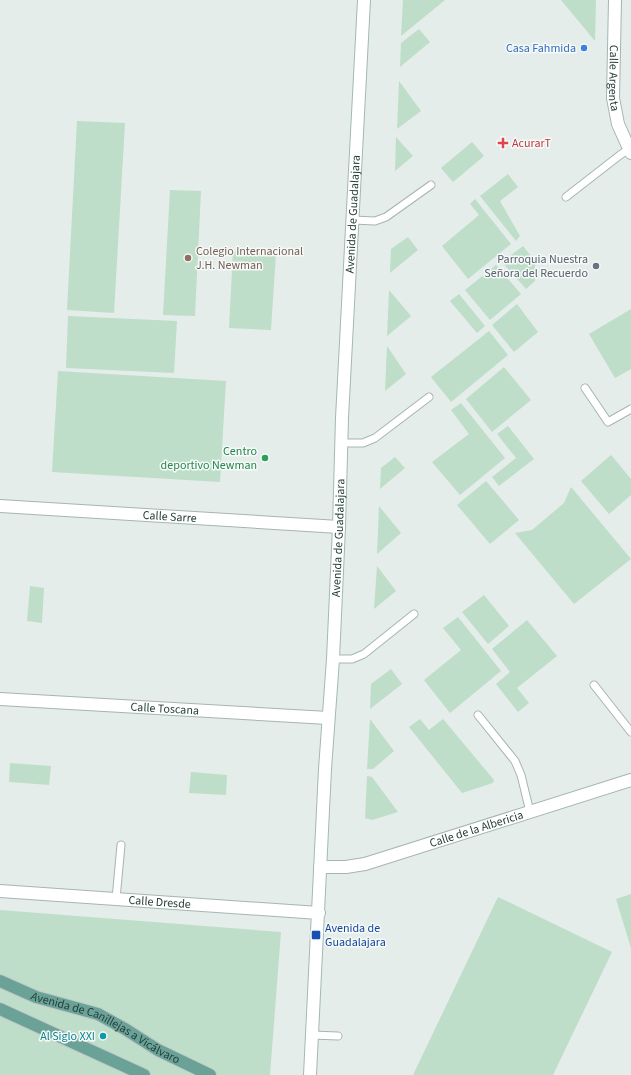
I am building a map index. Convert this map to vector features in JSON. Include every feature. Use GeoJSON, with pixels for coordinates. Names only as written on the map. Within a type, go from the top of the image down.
{"type":"FeatureCollection","features":[{"type":"Feature","properties":{"kind":"main road","name":"Avenida de Canillejas a Vicálvaro"},"geometry":{"type":"LineString","coordinates":[[0,981],[36,998],[98,1014],[158,1050],[210,1075]]}},
{"type":"Feature","properties":{"kind":"main road"},"geometry":{"type":"LineString","coordinates":[[0,1009],[144,1075]]}},
{"type":"Feature","properties":{"kind":"street","name":"Avenida de Guadalajara"},"geometry":{"type":"LineString","coordinates":[[310,1075],[328,718],[333,659],[342,418],[364,0]]}},
{"type":"Feature","properties":{"kind":"street","name":"Calle Argenta"},"geometry":{"type":"LineString","coordinates":[[615,0],[613,98],[618,124],[630,151]]}},
{"type":"Feature","properties":{"kind":"street","name":"Calle Sarre"},"geometry":{"type":"LineString","coordinates":[[0,506],[339,527]]}},
{"type":"Feature","properties":{"kind":"street","name":"Calle Toscana"},"geometry":{"type":"LineString","coordinates":[[0,699],[328,718]]}},
{"type":"Feature","properties":{"kind":"street","name":"Calle de la Albericia"},"geometry":{"type":"LineString","coordinates":[[320,867],[346,867],[366,864],[631,780]]}},
{"type":"Feature","properties":{"kind":"street","name":"Calle Dresde"},"geometry":{"type":"LineString","coordinates":[[0,891],[319,913]]}},
{"type":"Feature","properties":{"kind":"lane"},"geometry":{"type":"LineString","coordinates":[[566,197],[620,154],[630,151]]}},
{"type":"Feature","properties":{"kind":"lane"},"geometry":{"type":"LineString","coordinates":[[353,220],[375,221],[386,217],[431,185]]}},
{"type":"Feature","properties":{"kind":"lane"},"geometry":{"type":"LineString","coordinates":[[585,388],[608,422],[631,409]]}},
{"type":"Feature","properties":{"kind":"lane"},"geometry":{"type":"LineString","coordinates":[[342,443],[363,443],[375,438],[429,397]]}},
{"type":"Feature","properties":{"kind":"lane"},"geometry":{"type":"LineString","coordinates":[[333,659],[352,659],[364,654],[414,614]]}},
{"type":"Feature","properties":{"kind":"lane"},"geometry":{"type":"LineString","coordinates":[[594,685],[631,732]]}},
{"type":"Feature","properties":{"kind":"lane"},"geometry":{"type":"LineString","coordinates":[[478,715],[515,761],[521,775],[530,812]]}},
{"type":"Feature","properties":{"kind":"lane"},"geometry":{"type":"LineString","coordinates":[[116,899],[121,845]]}},
{"type":"Feature","properties":{"kind":"lane"},"geometry":{"type":"LineString","coordinates":[[312,1036],[338,1036]]}},
{"type":"Feature","properties":{"kind":"green space"},"geometry":{"type":"Polygon","coordinates":[[[403,0],[445,0],[401,36],[403,0]]]}},
{"type":"Feature","properties":{"kind":"green space"},"geometry":{"type":"Polygon","coordinates":[[[561,0],[596,0],[595,41],[561,0]]]}},
{"type":"Feature","properties":{"kind":"green space"},"geometry":{"type":"Polygon","coordinates":[[[419,29],[430,42],[400,67],[401,43],[419,29]]]}},
{"type":"Feature","properties":{"kind":"green space"},"geometry":{"type":"Polygon","coordinates":[[[399,81],[421,111],[397,129],[399,81]]]}},
{"type":"Feature","properties":{"kind":"green space"},"geometry":{"type":"Polygon","coordinates":[[[77,121],[125,123],[114,313],[67,310],[77,121]]]}},
{"type":"Feature","properties":{"kind":"green space"},"geometry":{"type":"Polygon","coordinates":[[[396,137],[413,156],[395,171],[396,137]]]}},
{"type":"Feature","properties":{"kind":"green space"},"geometry":{"type":"Polygon","coordinates":[[[472,142],[484,156],[453,182],[441,168],[472,142]]]}},
{"type":"Feature","properties":{"kind":"green space"},"geometry":{"type":"Polygon","coordinates":[[[508,174],[518,187],[500,201],[520,236],[516,241],[480,196],[508,174]]]}},
{"type":"Feature","properties":{"kind":"green space"},"geometry":{"type":"Polygon","coordinates":[[[170,190],[201,191],[195,316],[163,315],[170,190]]]}},
{"type":"Feature","properties":{"kind":"green space"},"geometry":{"type":"Polygon","coordinates":[[[475,199],[511,244],[468,279],[442,246],[479,215],[470,204],[475,199]]]}},
{"type":"Feature","properties":{"kind":"green space"},"geometry":{"type":"Polygon","coordinates":[[[408,237],[418,250],[390,273],[391,249],[408,237]]]}},
{"type":"Feature","properties":{"kind":"green space"},"geometry":{"type":"Polygon","coordinates":[[[523,246],[535,261],[535,281],[526,289],[502,262],[523,246]]]}},
{"type":"Feature","properties":{"kind":"green space"},"geometry":{"type":"Polygon","coordinates":[[[233,251],[276,253],[271,330],[229,328],[233,251]]]}},
{"type":"Feature","properties":{"kind":"green space"},"geometry":{"type":"Polygon","coordinates":[[[496,265],[521,294],[490,320],[465,290],[496,265]]]}},
{"type":"Feature","properties":{"kind":"green space"},"geometry":{"type":"Polygon","coordinates":[[[389,290],[411,316],[387,336],[389,290]]]}},
{"type":"Feature","properties":{"kind":"green space"},"geometry":{"type":"Polygon","coordinates":[[[459,294],[485,326],[477,333],[450,301],[459,294]]]}},
{"type":"Feature","properties":{"kind":"green space"},"geometry":{"type":"Polygon","coordinates":[[[517,304],[538,332],[514,352],[492,325],[517,304]]]}},
{"type":"Feature","properties":{"kind":"green space"},"geometry":{"type":"Polygon","coordinates":[[[631,309],[631,369],[615,378],[589,334],[631,309]]]}},
{"type":"Feature","properties":{"kind":"green space"},"geometry":{"type":"Polygon","coordinates":[[[68,316],[177,321],[174,373],[66,368],[68,316]]]}},
{"type":"Feature","properties":{"kind":"green space"},"geometry":{"type":"Polygon","coordinates":[[[489,331],[508,355],[451,402],[431,377],[489,331]]]}},
{"type":"Feature","properties":{"kind":"green space"},"geometry":{"type":"Polygon","coordinates":[[[387,346],[406,374],[385,391],[387,346]]]}},
{"type":"Feature","properties":{"kind":"green space"},"geometry":{"type":"Polygon","coordinates":[[[504,367],[531,400],[492,432],[466,399],[504,367]]]}},
{"type":"Feature","properties":{"kind":"green space"},"geometry":{"type":"Polygon","coordinates":[[[58,371],[226,381],[220,482],[52,472],[58,371]]]}},
{"type":"Feature","properties":{"kind":"green space"},"geometry":{"type":"Polygon","coordinates":[[[461,403],[505,458],[460,495],[432,462],[469,434],[451,410],[461,403]]]}},
{"type":"Feature","properties":{"kind":"green space"},"geometry":{"type":"Polygon","coordinates":[[[508,426],[534,459],[499,486],[492,477],[516,458],[497,434],[508,426]]]}},
{"type":"Feature","properties":{"kind":"green space"},"geometry":{"type":"Polygon","coordinates":[[[611,455],[631,479],[631,495],[609,514],[581,481],[611,455]]]}},
{"type":"Feature","properties":{"kind":"green space"},"geometry":{"type":"Polygon","coordinates":[[[395,457],[405,468],[380,489],[381,468],[395,457]]]}},
{"type":"Feature","properties":{"kind":"green space"},"geometry":{"type":"Polygon","coordinates":[[[486,481],[519,520],[490,544],[457,505],[486,481]]]}},
{"type":"Feature","properties":{"kind":"green space"},"geometry":{"type":"Polygon","coordinates":[[[571,487],[631,559],[574,604],[515,533],[532,530],[564,503],[571,487]]]}},
{"type":"Feature","properties":{"kind":"green space"},"geometry":{"type":"Polygon","coordinates":[[[379,506],[401,533],[377,554],[379,506]]]}},
{"type":"Feature","properties":{"kind":"green space"},"geometry":{"type":"Polygon","coordinates":[[[377,566],[396,591],[374,609],[377,566]]]}},
{"type":"Feature","properties":{"kind":"green space"},"geometry":{"type":"Polygon","coordinates":[[[30,586],[44,588],[42,623],[27,621],[30,586]]]}},
{"type":"Feature","properties":{"kind":"green space"},"geometry":{"type":"Polygon","coordinates":[[[484,595],[509,626],[488,644],[462,612],[484,595]]]}},
{"type":"Feature","properties":{"kind":"green space"},"geometry":{"type":"Polygon","coordinates":[[[458,617],[501,671],[450,713],[424,680],[461,650],[443,628],[458,617]]]}},
{"type":"Feature","properties":{"kind":"green space"},"geometry":{"type":"Polygon","coordinates":[[[527,620],[557,656],[517,688],[529,703],[518,712],[496,684],[510,672],[492,649],[527,620]]]}},
{"type":"Feature","properties":{"kind":"green space"},"geometry":{"type":"Polygon","coordinates":[[[391,669],[402,684],[370,709],[371,684],[391,669]]]}},
{"type":"Feature","properties":{"kind":"green space"},"geometry":{"type":"Polygon","coordinates":[[[370,719],[394,751],[373,769],[367,769],[370,719]]]}},
{"type":"Feature","properties":{"kind":"green space"},"geometry":{"type":"Polygon","coordinates":[[[420,719],[429,730],[443,719],[494,780],[493,783],[462,793],[409,727],[420,719]]]}},
{"type":"Feature","properties":{"kind":"green space"},"geometry":{"type":"Polygon","coordinates":[[[10,763],[51,766],[49,785],[9,782],[10,763]]]}},
{"type":"Feature","properties":{"kind":"green space"},"geometry":{"type":"Polygon","coordinates":[[[191,772],[227,775],[226,795],[189,793],[191,772]]]}},
{"type":"Feature","properties":{"kind":"green space"},"geometry":{"type":"Polygon","coordinates":[[[367,776],[372,777],[398,812],[372,820],[365,818],[367,776]]]}},
{"type":"Feature","properties":{"kind":"green space"},"geometry":{"type":"Polygon","coordinates":[[[631,894],[631,948],[616,899],[631,894]]]}},
{"type":"Feature","properties":{"kind":"green space"},"geometry":{"type":"Polygon","coordinates":[[[498,897],[612,952],[553,1075],[413,1075],[498,897]]]}},
{"type":"Feature","properties":{"kind":"green space"},"geometry":{"type":"Polygon","coordinates":[[[0,910],[281,932],[270,1075],[0,1075],[0,910]]]}},
{"type":"Feature","properties":{"kind":"place","name":"Casa Fahmida"},"geometry":{"type":"Point","coordinates":[584,48]}},
{"type":"Feature","properties":{"kind":"place","name":"AcurarT"},"geometry":{"type":"Point","coordinates":[503,143]}},
{"type":"Feature","properties":{"kind":"place","name":"Colegio Internacional J.H. Newman"},"geometry":{"type":"Point","coordinates":[188,258]}},
{"type":"Feature","properties":{"kind":"place","name":"Parroquia Nuestra Señora del Recuerdo"},"geometry":{"type":"Point","coordinates":[596,266]}},
{"type":"Feature","properties":{"kind":"place","name":"Centro deportivo Newman"},"geometry":{"type":"Point","coordinates":[265,458]}},
{"type":"Feature","properties":{"kind":"place","name":"Avenida de Guadalajara"},"geometry":{"type":"Point","coordinates":[316,935]}},
{"type":"Feature","properties":{"kind":"place","name":"Al Siglo XXI"},"geometry":{"type":"Point","coordinates":[103,1036]}}]}
